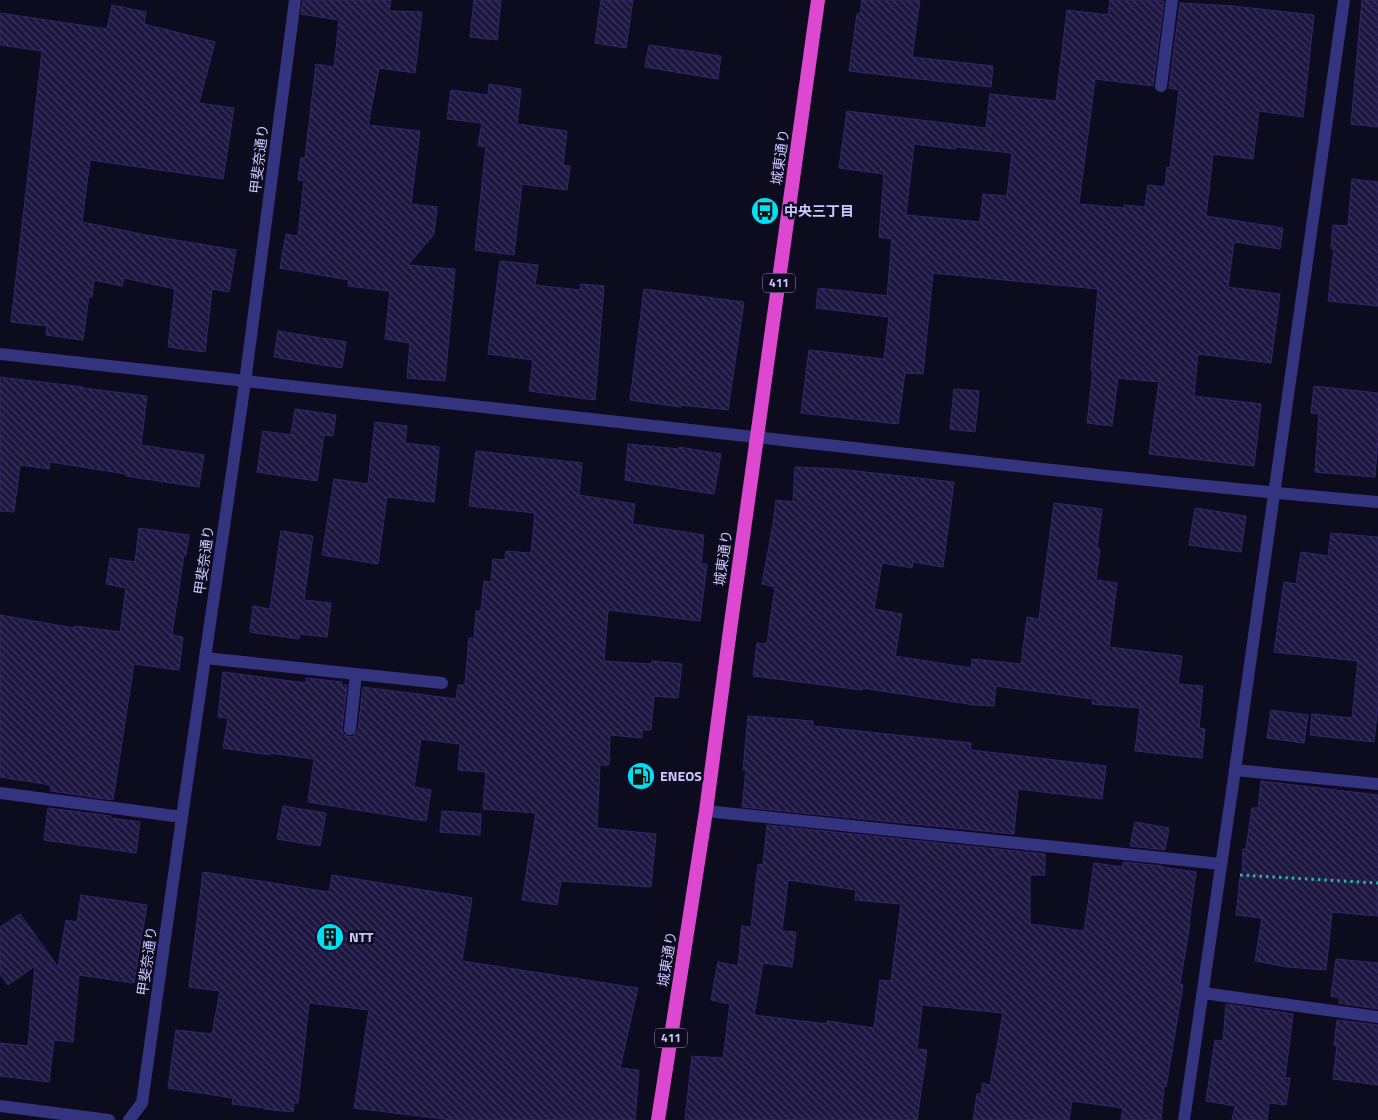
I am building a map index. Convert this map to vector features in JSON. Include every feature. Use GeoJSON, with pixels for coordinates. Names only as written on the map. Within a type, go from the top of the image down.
{"type":"FeatureCollection","features":[{"type":"Feature","properties":{"kind":"highway","name":"城東通り"},"geometry":{"type":"LineString","coordinates":[[658,1120],[706,810],[818,0]]}},
{"type":"Feature","properties":{"kind":"street","name":"甲斐奈通り"},"geometry":{"type":"LineString","coordinates":[[129,1120],[142,1103],[245,382],[295,0]]}},
{"type":"Feature","properties":{"kind":"street"},"geometry":{"type":"LineString","coordinates":[[1161,86],[1172,0]]}},
{"type":"Feature","properties":{"kind":"street"},"geometry":{"type":"LineString","coordinates":[[1184,1120],[1344,0]]}},
{"type":"Feature","properties":{"kind":"street"},"geometry":{"type":"LineString","coordinates":[[0,354],[1273,493],[1378,502]]}},
{"type":"Feature","properties":{"kind":"street"},"geometry":{"type":"LineString","coordinates":[[205,658],[442,683]]}},
{"type":"Feature","properties":{"kind":"street"},"geometry":{"type":"LineString","coordinates":[[350,730],[356,674]]}},
{"type":"Feature","properties":{"kind":"street"},"geometry":{"type":"LineString","coordinates":[[1235,770],[1378,784]]}},
{"type":"Feature","properties":{"kind":"street"},"geometry":{"type":"LineString","coordinates":[[0,794],[182,817]]}},
{"type":"Feature","properties":{"kind":"street"},"geometry":{"type":"LineString","coordinates":[[706,810],[1220,869]]}},
{"type":"Feature","properties":{"kind":"street"},"geometry":{"type":"LineString","coordinates":[[1203,992],[1378,1017]]}},
{"type":"Feature","properties":{"kind":"street"},"geometry":{"type":"LineString","coordinates":[[0,1106],[109,1120]]}},
{"type":"Feature","properties":{"kind":"path"},"geometry":{"type":"LineString","coordinates":[[1220,869],[1378,883]]}},
{"type":"Feature","properties":{"kind":"building"},"geometry":{"type":"Polygon","coordinates":[[[303,0],[391,0],[389,11],[422,12],[415,73],[379,68],[368,125],[420,131],[411,204],[437,207],[434,234],[408,265],[455,269],[445,381],[407,378],[410,343],[385,339],[390,291],[348,286],[349,280],[280,268],[286,234],[298,236],[304,181],[298,180],[301,158],[305,158],[316,64],[334,67],[339,20],[301,14],[303,0]]]}},
{"type":"Feature","properties":{"kind":"building"},"geometry":{"type":"Polygon","coordinates":[[[474,0],[501,0],[497,40],[470,37],[474,0]]]}},
{"type":"Feature","properties":{"kind":"building"},"geometry":{"type":"Polygon","coordinates":[[[601,0],[633,0],[626,48],[595,43],[601,0]]]}},
{"type":"Feature","properties":{"kind":"building"},"geometry":{"type":"Polygon","coordinates":[[[862,0],[920,0],[912,57],[993,66],[991,87],[849,71],[857,14],[860,14],[862,0]]]}},
{"type":"Feature","properties":{"kind":"building"},"geometry":{"type":"Polygon","coordinates":[[[1110,0],[1164,1],[1153,86],[1095,79],[1079,204],[1124,208],[1124,205],[1145,207],[1148,185],[1165,187],[1167,167],[1170,168],[1179,90],[1169,88],[1180,3],[1233,6],[1314,15],[1303,117],[1259,111],[1253,159],[1213,154],[1206,216],[1283,228],[1280,249],[1234,242],[1228,287],[1280,294],[1271,363],[1198,354],[1194,396],[1261,404],[1254,466],[1149,454],[1159,382],[1118,378],[1112,426],[1087,423],[1093,371],[1091,371],[1098,289],[933,273],[923,374],[905,373],[898,424],[801,413],[809,350],[884,359],[889,317],[816,308],[818,288],[887,296],[892,239],[879,237],[884,174],[839,168],[847,111],[986,128],[990,94],[1056,101],[1067,10],[1108,15],[1110,0]],[[914,144],[906,215],[980,222],[983,194],[1007,196],[1012,153],[956,147],[955,149],[914,144]]]}},
{"type":"Feature","properties":{"kind":"building"},"geometry":{"type":"Polygon","coordinates":[[[1362,0],[1378,0],[1378,127],[1351,124],[1362,0]]]}},
{"type":"Feature","properties":{"kind":"building"},"geometry":{"type":"Polygon","coordinates":[[[112,5],[146,12],[144,24],[215,42],[199,103],[234,108],[223,179],[90,160],[82,222],[236,250],[229,292],[212,289],[205,352],[168,347],[175,289],[124,278],[122,286],[94,280],[92,297],[89,296],[83,340],[46,335],[47,326],[11,322],[42,51],[0,45],[0,13],[107,29],[112,5]]]}},
{"type":"Feature","properties":{"kind":"building"},"geometry":{"type":"Polygon","coordinates":[[[649,45],[721,56],[718,79],[645,67],[649,45]]]}},
{"type":"Feature","properties":{"kind":"building"},"geometry":{"type":"Polygon","coordinates":[[[489,84],[521,89],[517,124],[567,131],[563,165],[570,166],[567,190],[522,184],[514,255],[475,250],[486,147],[478,146],[482,123],[447,119],[451,90],[488,95],[489,84]]]}},
{"type":"Feature","properties":{"kind":"building"},"geometry":{"type":"Polygon","coordinates":[[[1352,179],[1378,182],[1378,306],[1328,301],[1334,249],[1331,249],[1333,225],[1348,226],[1352,179]]]}},
{"type":"Feature","properties":{"kind":"building"},"geometry":{"type":"Polygon","coordinates":[[[500,261],[538,265],[535,285],[580,290],[581,284],[604,286],[595,400],[529,391],[533,360],[488,354],[500,261]]]}},
{"type":"Feature","properties":{"kind":"building"},"geometry":{"type":"Polygon","coordinates":[[[644,289],[744,302],[728,410],[681,405],[681,407],[630,400],[644,289]]]}},
{"type":"Feature","properties":{"kind":"building"},"geometry":{"type":"Polygon","coordinates":[[[278,331],[346,342],[342,368],[274,357],[278,331]]]}},
{"type":"Feature","properties":{"kind":"building"},"geometry":{"type":"Polygon","coordinates":[[[0,377],[147,396],[141,445],[204,455],[199,487],[50,462],[49,469],[20,465],[14,512],[0,511],[0,377]]]}},
{"type":"Feature","properties":{"kind":"building"},"geometry":{"type":"Polygon","coordinates":[[[1314,386],[1378,393],[1378,437],[1375,477],[1315,472],[1319,414],[1311,413],[1314,386]]]}},
{"type":"Feature","properties":{"kind":"building"},"geometry":{"type":"Polygon","coordinates":[[[954,389],[979,391],[975,432],[950,429],[954,389]]]}},
{"type":"Feature","properties":{"kind":"building"},"geometry":{"type":"Polygon","coordinates":[[[295,409],[336,415],[333,436],[324,435],[317,481],[257,472],[263,431],[291,435],[295,409]]]}},
{"type":"Feature","properties":{"kind":"building"},"geometry":{"type":"Polygon","coordinates":[[[375,422],[407,426],[405,443],[439,447],[434,502],[387,497],[378,564],[322,555],[334,479],[368,484],[375,422]]]}},
{"type":"Feature","properties":{"kind":"building"},"geometry":{"type":"Polygon","coordinates":[[[628,444],[679,449],[679,447],[721,454],[714,494],[625,480],[628,444]]]}},
{"type":"Feature","properties":{"kind":"building"},"geometry":{"type":"Polygon","coordinates":[[[476,451],[582,463],[579,495],[635,504],[632,524],[704,535],[701,564],[707,564],[700,621],[608,610],[604,661],[651,664],[652,661],[682,664],[678,698],[654,696],[651,730],[642,730],[642,738],[610,735],[609,765],[600,765],[597,828],[656,834],[651,887],[561,881],[557,905],[522,900],[536,813],[483,809],[486,772],[458,770],[460,744],[421,739],[414,787],[431,790],[426,821],[308,802],[314,759],[223,748],[228,718],[218,717],[223,672],[306,683],[306,678],[342,682],[341,685],[347,685],[342,729],[343,733],[349,737],[354,736],[358,730],[363,687],[456,699],[458,685],[465,685],[469,638],[474,639],[476,611],[481,611],[484,581],[491,582],[493,559],[505,560],[506,551],[531,553],[535,513],[469,506],[476,451]]]}},
{"type":"Feature","properties":{"kind":"building"},"geometry":{"type":"Polygon","coordinates":[[[795,467],[838,469],[954,482],[943,567],[913,562],[912,568],[882,563],[874,609],[902,614],[895,656],[971,668],[972,659],[1021,664],[1027,617],[1039,619],[1054,503],[1102,509],[1097,548],[1100,549],[1096,580],[1117,583],[1109,647],[1182,656],[1178,684],[1203,686],[1199,728],[1205,729],[1202,758],[1135,751],[1140,708],[1092,704],[1093,699],[996,686],[994,706],[975,705],[862,688],[862,690],[753,676],[757,643],[767,644],[775,587],[762,584],[776,500],[793,502],[795,467]]]}},
{"type":"Feature","properties":{"kind":"building"},"geometry":{"type":"Polygon","coordinates":[[[1195,508],[1246,516],[1241,552],[1189,545],[1195,508]]]}},
{"type":"Feature","properties":{"kind":"building"},"geometry":{"type":"Polygon","coordinates":[[[139,528],[189,535],[186,555],[184,555],[172,635],[183,637],[179,670],[134,664],[113,800],[50,791],[51,785],[0,777],[0,615],[74,628],[75,626],[120,632],[126,588],[106,584],[110,558],[135,562],[139,528]]]}},
{"type":"Feature","properties":{"kind":"building"},"geometry":{"type":"Polygon","coordinates":[[[281,531],[313,536],[304,600],[331,603],[327,637],[300,634],[299,639],[250,632],[253,606],[270,609],[281,531]]]}},
{"type":"Feature","properties":{"kind":"building"},"geometry":{"type":"Polygon","coordinates":[[[1331,533],[1378,537],[1378,706],[1374,742],[1310,735],[1312,714],[1352,718],[1358,661],[1274,652],[1284,582],[1296,584],[1301,552],[1328,556],[1331,533]]]}},
{"type":"Feature","properties":{"kind":"building"},"geometry":{"type":"Polygon","coordinates":[[[1271,710],[1308,715],[1304,743],[1267,738],[1271,710]]]}},
{"type":"Feature","properties":{"kind":"building"},"geometry":{"type":"Polygon","coordinates":[[[748,716],[813,721],[813,726],[971,743],[971,750],[1106,766],[1102,799],[1018,789],[1014,834],[742,807],[746,770],[743,770],[748,716]]]}},
{"type":"Feature","properties":{"kind":"building"},"geometry":{"type":"Polygon","coordinates":[[[1261,781],[1378,795],[1378,916],[1332,912],[1326,970],[1287,967],[1255,961],[1262,918],[1236,915],[1240,878],[1242,878],[1243,849],[1246,849],[1252,808],[1258,808],[1261,781]]]}},
{"type":"Feature","properties":{"kind":"building"},"geometry":{"type":"Polygon","coordinates":[[[283,806],[326,813],[320,846],[277,839],[283,806]]]}},
{"type":"Feature","properties":{"kind":"building"},"geometry":{"type":"Polygon","coordinates":[[[48,808],[111,816],[111,818],[140,822],[136,853],[44,840],[48,808]]]}},
{"type":"Feature","properties":{"kind":"building"},"geometry":{"type":"Polygon","coordinates":[[[442,811],[481,814],[480,835],[440,832],[442,811]]]}},
{"type":"Feature","properties":{"kind":"building"},"geometry":{"type":"Polygon","coordinates":[[[1135,822],[1169,828],[1165,850],[1130,846],[1135,822]]]}},
{"type":"Feature","properties":{"kind":"building"},"geometry":{"type":"Polygon","coordinates":[[[767,825],[1045,854],[1045,875],[1030,875],[1030,924],[1084,931],[1094,863],[1122,867],[1123,862],[1196,872],[1180,984],[1183,985],[1166,1087],[1164,1086],[1161,1120],[1121,1120],[1123,1108],[1072,1101],[1069,1120],[973,1120],[977,1094],[981,1094],[983,1083],[990,1085],[1003,1013],[922,1005],[917,1049],[927,1050],[917,1120],[685,1120],[692,1056],[723,1058],[730,1004],[711,1000],[718,962],[738,966],[742,926],[751,927],[758,864],[763,865],[767,825]],[[788,880],[782,931],[796,932],[792,967],[763,963],[754,1015],[827,1024],[827,1021],[874,1028],[880,980],[891,981],[901,904],[855,900],[856,890],[788,880]]]}},
{"type":"Feature","properties":{"kind":"building"},"geometry":{"type":"Polygon","coordinates":[[[203,872],[329,892],[332,875],[472,898],[462,961],[638,988],[620,1068],[639,1070],[635,1120],[452,1120],[354,1108],[369,1010],[309,1003],[298,1103],[294,1103],[293,1112],[232,1104],[233,1098],[168,1088],[176,1030],[212,1034],[220,991],[189,987],[203,872]]]}},
{"type":"Feature","properties":{"kind":"building"},"geometry":{"type":"Polygon","coordinates":[[[81,895],[147,905],[134,983],[79,975],[73,1042],[54,1040],[49,1082],[0,1076],[0,1043],[28,1046],[35,966],[8,985],[0,974],[0,927],[20,914],[58,967],[66,920],[77,922],[81,895]]]}},
{"type":"Feature","properties":{"kind":"building"},"geometry":{"type":"Polygon","coordinates":[[[1336,959],[1378,963],[1378,1009],[1339,1003],[1340,998],[1331,996],[1336,959]]]}},
{"type":"Feature","properties":{"kind":"building"},"geometry":{"type":"Polygon","coordinates":[[[1226,1004],[1293,1014],[1285,1078],[1290,1078],[1286,1105],[1269,1103],[1267,1120],[1232,1120],[1235,1106],[1206,1101],[1215,1040],[1223,1041],[1226,1004]]]}},
{"type":"Feature","properties":{"kind":"building"},"geometry":{"type":"Polygon","coordinates":[[[1337,1020],[1378,1025],[1378,1085],[1333,1079],[1337,1046],[1334,1045],[1337,1020]]]}},
{"type":"Feature","properties":{"kind":"place","name":"中央三丁目"},"geometry":{"type":"Point","coordinates":[765,211]}},
{"type":"Feature","properties":{"kind":"place","name":"ENEOS"},"geometry":{"type":"Point","coordinates":[641,776]}},
{"type":"Feature","properties":{"kind":"place","name":"NTT"},"geometry":{"type":"Point","coordinates":[330,937]}}]}
